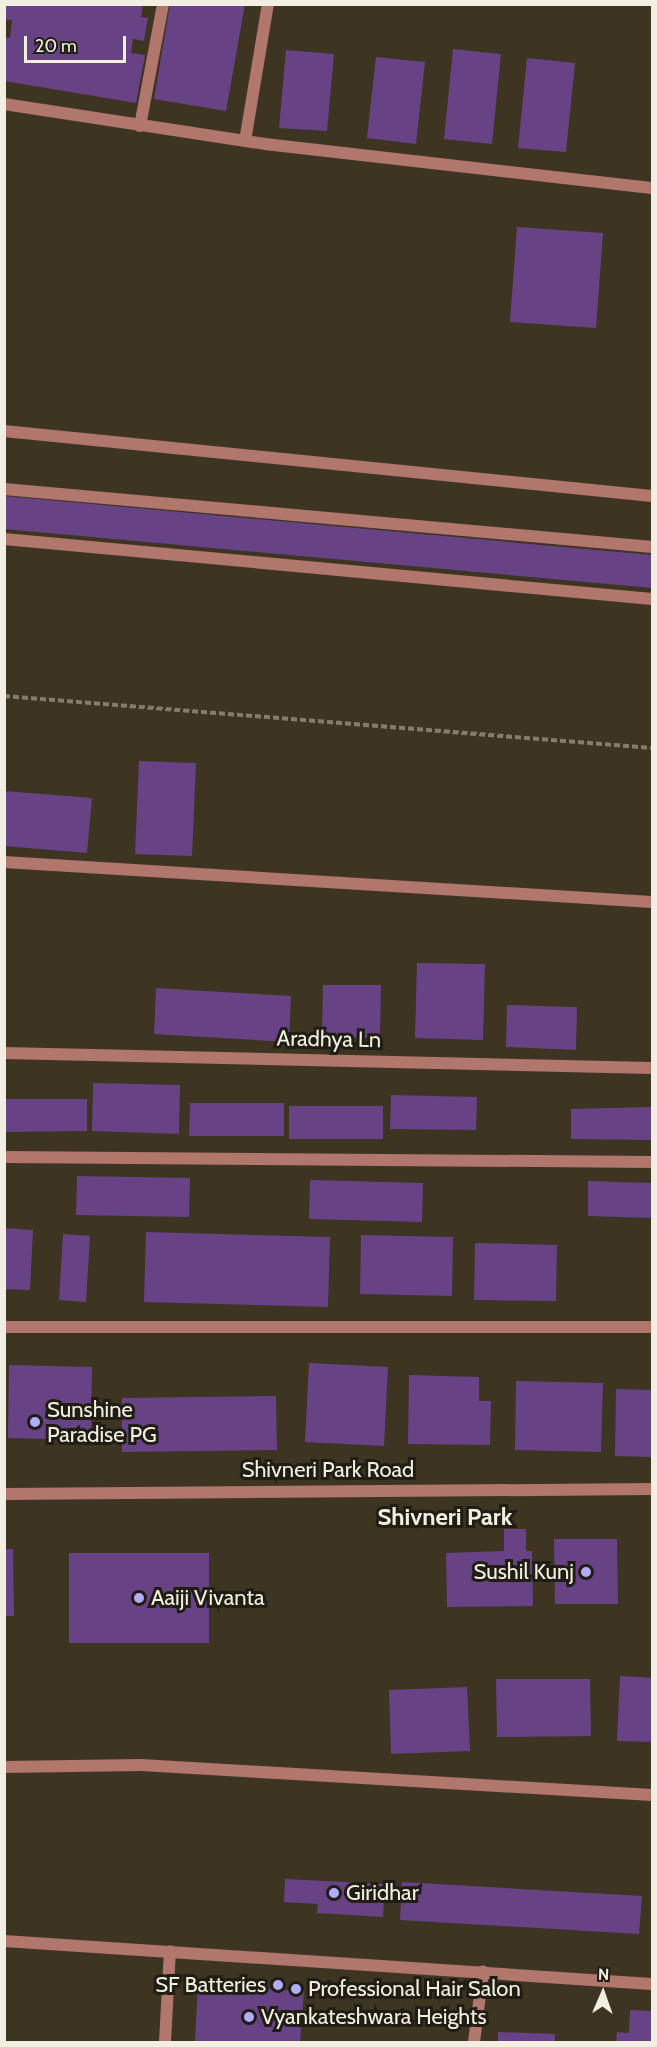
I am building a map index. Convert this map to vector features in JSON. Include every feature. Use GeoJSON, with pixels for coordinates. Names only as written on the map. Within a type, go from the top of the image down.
{"type":"FeatureCollection","features":[{"type":"Feature","properties":{"kind":"street"},"geometry":{"type":"LineString","coordinates":[[140,126],[163,4]]}},
{"type":"Feature","properties":{"kind":"street"},"geometry":{"type":"LineString","coordinates":[[245,141],[268,4]]}},
{"type":"Feature","properties":{"kind":"street"},"geometry":{"type":"LineString","coordinates":[[4,104],[245,141],[652,188]]}},
{"type":"Feature","properties":{"kind":"street"},"geometry":{"type":"LineString","coordinates":[[4,431],[652,496]]}},
{"type":"Feature","properties":{"kind":"street"},"geometry":{"type":"LineString","coordinates":[[4,489],[652,547]]}},
{"type":"Feature","properties":{"kind":"street"},"geometry":{"type":"LineString","coordinates":[[4,539],[652,599]]}},
{"type":"Feature","properties":{"kind":"street"},"geometry":{"type":"LineString","coordinates":[[4,862],[652,902]]}},
{"type":"Feature","properties":{"kind":"street","name":"Aradhya Ln"},"geometry":{"type":"LineString","coordinates":[[4,1053],[652,1068]]}},
{"type":"Feature","properties":{"kind":"street"},"geometry":{"type":"LineString","coordinates":[[4,1157],[652,1162]]}},
{"type":"Feature","properties":{"kind":"street"},"geometry":{"type":"LineString","coordinates":[[4,1327],[652,1327]]}},
{"type":"Feature","properties":{"kind":"street","name":"Shivneri Park Road"},"geometry":{"type":"LineString","coordinates":[[4,1494],[652,1489]]}},
{"type":"Feature","properties":{"kind":"street"},"geometry":{"type":"LineString","coordinates":[[4,1767],[141,1765],[652,1795]]}},
{"type":"Feature","properties":{"kind":"street"},"geometry":{"type":"LineString","coordinates":[[4,1941],[652,1984]]}},
{"type":"Feature","properties":{"kind":"street"},"geometry":{"type":"LineString","coordinates":[[165,2043],[170,1951]]}},
{"type":"Feature","properties":{"kind":"street"},"geometry":{"type":"LineString","coordinates":[[474,2043],[483,1972]]}},
{"type":"Feature","properties":{"kind":"path"},"geometry":{"type":"LineString","coordinates":[[4,696],[652,748]]}},
{"type":"Feature","properties":{"kind":"building"},"geometry":{"type":"Polygon","coordinates":[[[4,4],[143,4],[141,17],[148,18],[144,41],[133,39],[131,53],[145,55],[136,103],[4,81],[4,37],[10,38],[12,20],[4,19],[4,4]]]}},
{"type":"Feature","properties":{"kind":"building"},"geometry":{"type":"Polygon","coordinates":[[[170,4],[245,4],[226,111],[154,99],[170,4]]]}},
{"type":"Feature","properties":{"kind":"building"},"geometry":{"type":"Polygon","coordinates":[[[453,49],[501,54],[492,144],[444,139],[453,49]]]}},
{"type":"Feature","properties":{"kind":"building"},"geometry":{"type":"Polygon","coordinates":[[[286,50],[334,54],[327,131],[279,128],[286,50]]]}},
{"type":"Feature","properties":{"kind":"building"},"geometry":{"type":"Polygon","coordinates":[[[376,57],[425,62],[416,144],[367,138],[376,57]]]}},
{"type":"Feature","properties":{"kind":"building"},"geometry":{"type":"Polygon","coordinates":[[[527,58],[575,63],[566,152],[518,148],[527,58]]]}},
{"type":"Feature","properties":{"kind":"building"},"geometry":{"type":"Polygon","coordinates":[[[517,227],[603,233],[596,328],[510,322],[517,227]]]}},
{"type":"Feature","properties":{"kind":"building"},"geometry":{"type":"Polygon","coordinates":[[[4,496],[652,555],[652,588],[4,529],[4,496]]]}},
{"type":"Feature","properties":{"kind":"building"},"geometry":{"type":"Polygon","coordinates":[[[139,761],[196,763],[192,856],[135,854],[139,761]]]}},
{"type":"Feature","properties":{"kind":"building"},"geometry":{"type":"Polygon","coordinates":[[[4,791],[92,798],[87,853],[4,846],[4,791]]]}},
{"type":"Feature","properties":{"kind":"building"},"geometry":{"type":"Polygon","coordinates":[[[417,963],[485,964],[483,1040],[415,1038],[417,963]]]}},
{"type":"Feature","properties":{"kind":"building"},"geometry":{"type":"Polygon","coordinates":[[[323,985],[381,985],[380,1038],[322,1037],[323,985]]]}},
{"type":"Feature","properties":{"kind":"building"},"geometry":{"type":"Polygon","coordinates":[[[156,988],[291,996],[289,1042],[154,1034],[156,988]]]}},
{"type":"Feature","properties":{"kind":"building"},"geometry":{"type":"Polygon","coordinates":[[[507,1005],[577,1007],[576,1050],[506,1047],[507,1005]]]}},
{"type":"Feature","properties":{"kind":"building"},"geometry":{"type":"Polygon","coordinates":[[[93,1083],[180,1085],[179,1134],[92,1131],[93,1083]]]}},
{"type":"Feature","properties":{"kind":"building"},"geometry":{"type":"Polygon","coordinates":[[[391,1095],[477,1097],[476,1130],[390,1129],[391,1095]]]}},
{"type":"Feature","properties":{"kind":"building"},"geometry":{"type":"Polygon","coordinates":[[[4,1099],[87,1099],[87,1131],[4,1132],[4,1099]]]}},
{"type":"Feature","properties":{"kind":"building"},"geometry":{"type":"Polygon","coordinates":[[[190,1103],[284,1103],[284,1136],[189,1136],[190,1103]]]}},
{"type":"Feature","properties":{"kind":"building"},"geometry":{"type":"Polygon","coordinates":[[[289,1106],[383,1106],[383,1139],[289,1139],[289,1106]]]}},
{"type":"Feature","properties":{"kind":"building"},"geometry":{"type":"Polygon","coordinates":[[[652,1107],[652,1140],[571,1139],[571,1109],[652,1107]]]}},
{"type":"Feature","properties":{"kind":"building"},"geometry":{"type":"Polygon","coordinates":[[[77,1176],[190,1178],[189,1217],[76,1215],[77,1176]]]}},
{"type":"Feature","properties":{"kind":"building"},"geometry":{"type":"Polygon","coordinates":[[[310,1180],[423,1183],[422,1222],[309,1219],[310,1180]]]}},
{"type":"Feature","properties":{"kind":"building"},"geometry":{"type":"Polygon","coordinates":[[[588,1181],[652,1183],[652,1218],[588,1216],[588,1181]]]}},
{"type":"Feature","properties":{"kind":"building"},"geometry":{"type":"Polygon","coordinates":[[[4,1228],[33,1230],[30,1290],[4,1289],[4,1228]]]}},
{"type":"Feature","properties":{"kind":"building"},"geometry":{"type":"Polygon","coordinates":[[[146,1232],[330,1237],[328,1307],[144,1302],[146,1232]]]}},
{"type":"Feature","properties":{"kind":"building"},"geometry":{"type":"Polygon","coordinates":[[[63,1234],[90,1236],[86,1302],[59,1300],[63,1234]]]}},
{"type":"Feature","properties":{"kind":"building"},"geometry":{"type":"Polygon","coordinates":[[[361,1235],[453,1237],[452,1296],[360,1294],[361,1235]]]}},
{"type":"Feature","properties":{"kind":"building"},"geometry":{"type":"Polygon","coordinates":[[[475,1243],[557,1245],[556,1301],[474,1300],[475,1243]]]}},
{"type":"Feature","properties":{"kind":"building"},"geometry":{"type":"Polygon","coordinates":[[[309,1363],[388,1367],[384,1446],[305,1442],[309,1363]]]}},
{"type":"Feature","properties":{"kind":"building"},"geometry":{"type":"Polygon","coordinates":[[[9,1365],[92,1367],[91,1440],[8,1438],[9,1365]]]}},
{"type":"Feature","properties":{"kind":"building"},"geometry":{"type":"Polygon","coordinates":[[[409,1375],[479,1377],[479,1401],[491,1401],[490,1445],[408,1444],[409,1375]]]}},
{"type":"Feature","properties":{"kind":"building"},"geometry":{"type":"Polygon","coordinates":[[[516,1381],[603,1383],[601,1452],[515,1450],[516,1381]]]}},
{"type":"Feature","properties":{"kind":"building"},"geometry":{"type":"Polygon","coordinates":[[[616,1389],[652,1390],[652,1457],[615,1456],[616,1389]]]}},
{"type":"Feature","properties":{"kind":"building"},"geometry":{"type":"Polygon","coordinates":[[[276,1396],[277,1450],[122,1452],[122,1398],[276,1396]]]}},
{"type":"Feature","properties":{"kind":"building"},"geometry":{"type":"Polygon","coordinates":[[[504,1529],[526,1529],[526,1551],[532,1551],[533,1606],[447,1607],[446,1553],[504,1551],[504,1529]]]}},
{"type":"Feature","properties":{"kind":"building","name":"Sushil Kunj"},"geometry":{"type":"Polygon","coordinates":[[[554,1539],[617,1539],[618,1604],[555,1604],[554,1539]]]}},
{"type":"Feature","properties":{"kind":"building"},"geometry":{"type":"Polygon","coordinates":[[[4,1549],[13,1549],[14,1616],[4,1616],[4,1549]]]}},
{"type":"Feature","properties":{"kind":"building","name":"Aaiji Vivanta"},"geometry":{"type":"Polygon","coordinates":[[[69,1553],[209,1553],[209,1643],[69,1643],[69,1553]]]}},
{"type":"Feature","properties":{"kind":"building"},"geometry":{"type":"Polygon","coordinates":[[[620,1676],[652,1678],[652,1742],[617,1741],[620,1676]]]}},
{"type":"Feature","properties":{"kind":"building"},"geometry":{"type":"Polygon","coordinates":[[[496,1679],[590,1679],[591,1736],[497,1737],[496,1679]]]}},
{"type":"Feature","properties":{"kind":"building"},"geometry":{"type":"Polygon","coordinates":[[[467,1687],[470,1751],[391,1754],[389,1690],[467,1687]]]}},
{"type":"Feature","properties":{"kind":"building","name":"Giridhar"},"geometry":{"type":"Polygon","coordinates":[[[285,1879],[385,1884],[383,1917],[317,1913],[318,1904],[284,1902],[285,1879]]]}},
{"type":"Feature","properties":{"kind":"building"},"geometry":{"type":"Polygon","coordinates":[[[402,1882],[642,1896],[639,1934],[400,1920],[402,1882]]]}},
{"type":"Feature","properties":{"kind":"building","name":"Vyankateshwara Heights"},"geometry":{"type":"Polygon","coordinates":[[[198,1984],[304,1991],[300,2042],[195,2042],[198,1984]]]}},
{"type":"Feature","properties":{"kind":"building"},"geometry":{"type":"Polygon","coordinates":[[[630,2010],[652,2011],[652,2042],[616,2042],[617,2032],[629,2033],[630,2010]]]}},
{"type":"Feature","properties":{"kind":"building"},"geometry":{"type":"Polygon","coordinates":[[[498,2032],[555,2034],[555,2042],[498,2042],[498,2032]]]}},
{"type":"Feature","properties":{"kind":"place","name":"Sunshine Paradise PG"},"geometry":{"type":"Point","coordinates":[35,1422]}},
{"type":"Feature","properties":{"kind":"place","name":"Sushil Kunj"},"geometry":{"type":"Point","coordinates":[586,1572]}},
{"type":"Feature","properties":{"kind":"place","name":"Aaiji Vivanta"},"geometry":{"type":"Point","coordinates":[139,1598]}},
{"type":"Feature","properties":{"kind":"place","name":"Giridhar"},"geometry":{"type":"Point","coordinates":[334,1893]}},
{"type":"Feature","properties":{"kind":"place","name":"SF Batteries"},"geometry":{"type":"Point","coordinates":[278,1985]}},
{"type":"Feature","properties":{"kind":"place","name":"Professional Hair Salon"},"geometry":{"type":"Point","coordinates":[296,1989]}},
{"type":"Feature","properties":{"kind":"place","name":"Vyankateshwara Heights"},"geometry":{"type":"Point","coordinates":[249,2017]}},
{"type":"Feature","properties":{"kind":"district","name":"Shivneri Park"},"geometry":{"type":"Point","coordinates":[445,1517]}}]}
